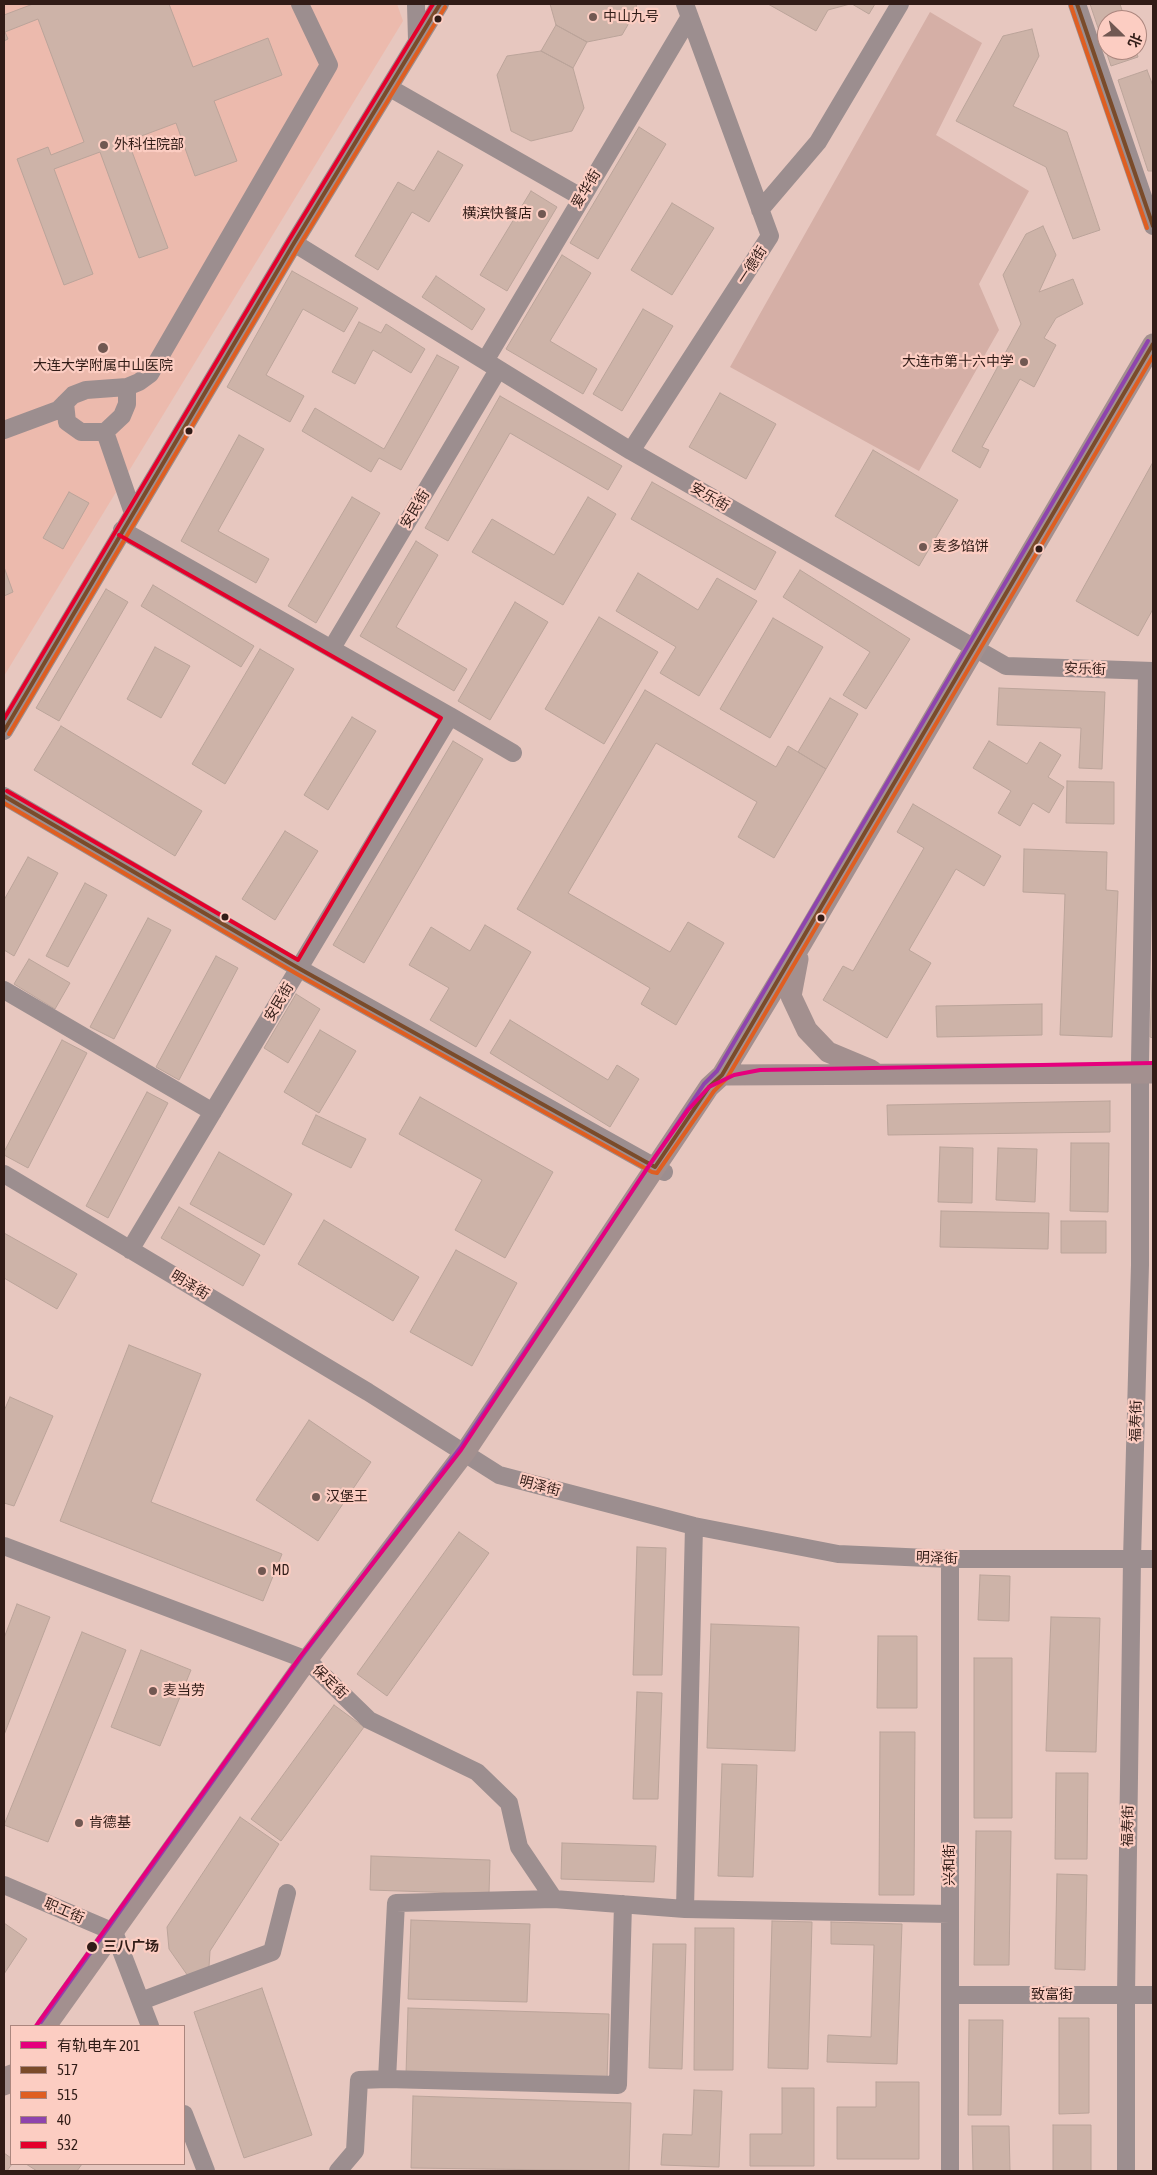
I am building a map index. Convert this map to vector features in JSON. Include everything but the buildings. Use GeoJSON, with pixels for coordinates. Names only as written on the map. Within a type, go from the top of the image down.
{"type":"FeatureCollection","features":[{"type":"Feature","properties":{"kind":"main road"},"geometry":{"type":"LineString","coordinates":[[47,2025],[307,1660],[465,1452],[659,1170],[709,1087],[722,1075],[800,946],[1153,344]]}},
{"type":"Feature","properties":{"kind":"main road"},"geometry":{"type":"LineString","coordinates":[[800,946],[791,996],[807,1030],[828,1052],[878,1073]]}},
{"type":"Feature","properties":{"kind":"main road"},"geometry":{"type":"LineString","coordinates":[[722,1075],[1148,1073]]}},
{"type":"Feature","properties":{"kind":"street"},"geometry":{"type":"LineString","coordinates":[[4,430],[58,410],[73,395],[86,390],[127,387],[139,382],[150,374],[329,65],[300,4]]}},
{"type":"Feature","properties":{"kind":"street"},"geometry":{"type":"LineString","coordinates":[[416,4],[419,24],[417,43]]}},
{"type":"Feature","properties":{"kind":"street"},"geometry":{"type":"LineString","coordinates":[[4,731],[294,243],[440,4]]}},
{"type":"Feature","properties":{"kind":"street"},"geometry":{"type":"LineString","coordinates":[[760,210],[818,142],[900,4]]}},
{"type":"Feature","properties":{"kind":"street"},"geometry":{"type":"LineString","coordinates":[[1077,4],[1153,226]]}},
{"type":"Feature","properties":{"kind":"street","name":"一德街"},"geometry":{"type":"LineString","coordinates":[[631,451],[770,236],[687,11]]}},
{"type":"Feature","properties":{"kind":"street","name":"爱华街"},"geometry":{"type":"LineString","coordinates":[[492,366],[581,198],[687,11]]}},
{"type":"Feature","properties":{"kind":"street"},"geometry":{"type":"LineString","coordinates":[[390,88],[581,198]]}},
{"type":"Feature","properties":{"kind":"street","name":"安乐街"},"geometry":{"type":"LineString","coordinates":[[294,243],[631,451],[1006,666],[1150,671]]}},
{"type":"Feature","properties":{"kind":"street","name":"安民街"},"geometry":{"type":"LineString","coordinates":[[332,648],[492,366]]}},
{"type":"Feature","properties":{"kind":"street"},"geometry":{"type":"LineString","coordinates":[[65,403],[67,422],[81,432],[105,432],[122,416],[127,404],[127,387]]}},
{"type":"Feature","properties":{"kind":"street"},"geometry":{"type":"LineString","coordinates":[[105,432],[133,513]]}},
{"type":"Feature","properties":{"kind":"street"},"geometry":{"type":"LineString","coordinates":[[122,530],[332,648],[513,753]]}},
{"type":"Feature","properties":{"kind":"street","name":"福寿街"},"geometry":{"type":"LineString","coordinates":[[1126,2171],[1126,1995],[1132,1559],[1146,1301],[1150,671]]}},
{"type":"Feature","properties":{"kind":"street","name":"安民街"},"geometry":{"type":"LineString","coordinates":[[130,1250],[450,716]]}},
{"type":"Feature","properties":{"kind":"street"},"geometry":{"type":"LineString","coordinates":[[4,796],[300,969],[659,1170]]}},
{"type":"Feature","properties":{"kind":"street"},"geometry":{"type":"LineString","coordinates":[[4,990],[213,1112]]}},
{"type":"Feature","properties":{"kind":"street","name":"明泽街"},"geometry":{"type":"LineString","coordinates":[[4,1174],[465,1452],[499,1475],[694,1526],[838,1554],[950,1559],[1153,1559]]}},
{"type":"Feature","properties":{"kind":"street"},"geometry":{"type":"LineString","coordinates":[[685,1909],[694,1526]]}},
{"type":"Feature","properties":{"kind":"street","name":"保定街"},"geometry":{"type":"LineString","coordinates":[[4,1546],[307,1660],[369,1720],[477,1772],[509,1803],[519,1847],[554,1899]]}},
{"type":"Feature","properties":{"kind":"street","name":"兴和街"},"geometry":{"type":"LineString","coordinates":[[950,1559],[950,2171]]}},
{"type":"Feature","properties":{"kind":"street","name":"职工街"},"geometry":{"type":"LineString","coordinates":[[4,1885],[114,1932]]}},
{"type":"Feature","properties":{"kind":"street"},"geometry":{"type":"LineString","coordinates":[[141,2001],[272,1952],[286,1893]]}},
{"type":"Feature","properties":{"kind":"street"},"geometry":{"type":"LineString","coordinates":[[387,2079],[396,1903],[554,1899],[685,1909],[950,1914]]}},
{"type":"Feature","properties":{"kind":"street"},"geometry":{"type":"LineString","coordinates":[[338,2171],[355,2152],[359,2080],[387,2079],[618,2085],[623,1904]]}},
{"type":"Feature","properties":{"kind":"street"},"geometry":{"type":"LineString","coordinates":[[114,1932],[150,2025]]}},
{"type":"Feature","properties":{"kind":"street","name":"致富街"},"geometry":{"type":"LineString","coordinates":[[950,1995],[1153,1995]]}},
{"type":"Feature","properties":{"kind":"street"},"geometry":{"type":"LineString","coordinates":[[185,2117],[206,2171]]}},
{"type":"Feature","properties":{"kind":"shaded area","name":"大连大学附属中山医院"},"geometry":{"type":"Polygon","coordinates":[[[4,4],[397,4],[403,21],[4,676],[4,4]]]}},
{"type":"Feature","properties":{"kind":"shaded area"},"geometry":{"type":"Polygon","coordinates":[[[930,12],[982,43],[936,135],[1029,191],[979,284],[999,330],[919,471],[730,367],[930,12]]]}},
{"type":"Feature","properties":{"kind":"tram line","name":"201"},"geometry":{"type":"LineString","coordinates":[[37,2025],[300,1657],[461,1450],[650,1164],[688,1110],[709,1087],[734,1075],[760,1070],[1153,1063]]}},
{"type":"Feature","properties":{"kind":"transit line","name":"532"},"geometry":{"type":"LineString","coordinates":[[4,719],[289,240],[433,4]]}},
{"type":"Feature","properties":{"kind":"transit line","name":"517"},"geometry":{"type":"LineString","coordinates":[[4,731],[294,243],[440,4]]}},
{"type":"Feature","properties":{"kind":"transit line","name":"517"},"geometry":{"type":"LineString","coordinates":[[1077,4],[1153,226]]}},
{"type":"Feature","properties":{"kind":"transit line","name":"515"},"geometry":{"type":"LineString","coordinates":[[1071,6],[1147,228]]}},
{"type":"Feature","properties":{"kind":"transit line","name":"515"},"geometry":{"type":"LineString","coordinates":[[9,734],[299,246],[445,7]]}},
{"type":"Feature","properties":{"kind":"transit line","name":"40"},"geometry":{"type":"LineString","coordinates":[[41,2022],[302,1656],[460,1448],[704,1084],[717,1071],[1148,341]]}},
{"type":"Feature","properties":{"kind":"transit line","name":"517"},"geometry":{"type":"LineString","coordinates":[[4,796],[300,969],[655,1167],[709,1087],[722,1075],[1153,344]]}},
{"type":"Feature","properties":{"kind":"transit line","name":"515"},"geometry":{"type":"LineString","coordinates":[[4,803],[297,974],[652,1172],[657,1173],[714,1091],[727,1078],[1153,356]]}},
{"type":"Feature","properties":{"kind":"transit line","name":"532"},"geometry":{"type":"LineString","coordinates":[[7,791],[298,960],[441,718],[119,535]]}},
{"type":"Feature","properties":{"kind":"place","name":"中山九号"},"geometry":{"type":"Point","coordinates":[593,17]}},
{"type":"Feature","properties":{"kind":"place","name":"外科住院部"},"geometry":{"type":"Point","coordinates":[104,145]}},
{"type":"Feature","properties":{"kind":"place","name":"横滨快餐店"},"geometry":{"type":"Point","coordinates":[542,214]}},
{"type":"Feature","properties":{"kind":"place","name":"大连大学附属中山医院"},"geometry":{"type":"Point","coordinates":[103,348]}},
{"type":"Feature","properties":{"kind":"place","name":"大连市第十六中学"},"geometry":{"type":"Point","coordinates":[1024,362]}},
{"type":"Feature","properties":{"kind":"place","name":"麦多馅饼"},"geometry":{"type":"Point","coordinates":[923,547]}},
{"type":"Feature","properties":{"kind":"place","name":"汉堡王"},"geometry":{"type":"Point","coordinates":[316,1497]}},
{"type":"Feature","properties":{"kind":"place","name":"MD"},"geometry":{"type":"Point","coordinates":[262,1571]}},
{"type":"Feature","properties":{"kind":"place","name":"麦当劳"},"geometry":{"type":"Point","coordinates":[153,1691]}},
{"type":"Feature","properties":{"kind":"place","name":"肯德基"},"geometry":{"type":"Point","coordinates":[79,1823]}},
{"type":"Feature","properties":{"kind":"place","name":"三八广场"},"geometry":{"type":"Point","coordinates":[92,1947]}}]}
